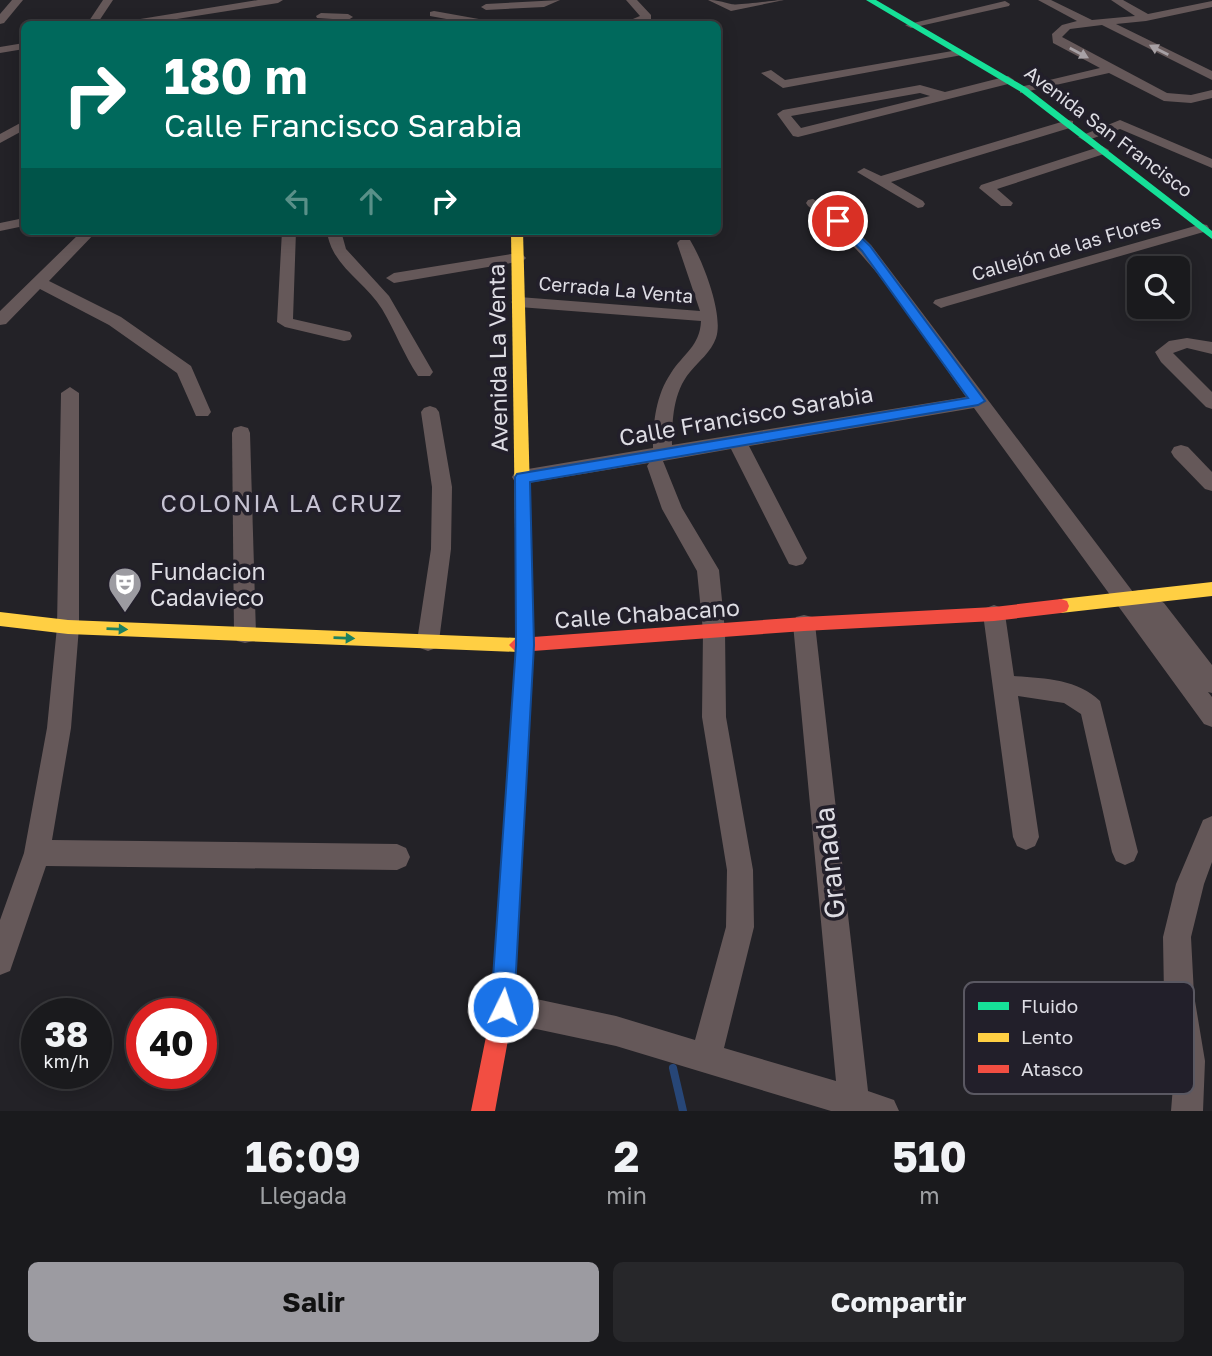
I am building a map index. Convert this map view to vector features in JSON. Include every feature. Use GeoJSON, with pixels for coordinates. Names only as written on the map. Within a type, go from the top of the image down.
{"type":"FeatureCollection","features":[{"type":"Feature","properties":{"kind":"street"},"geometry":{"type":"LineString","coordinates":[[94,21],[108,0]]}},
{"type":"Feature","properties":{"kind":"street"},"geometry":{"type":"LineString","coordinates":[[186,13],[199,0]]}},
{"type":"Feature","properties":{"kind":"street"},"geometry":{"type":"LineString","coordinates":[[144,21],[278,0]]}},
{"type":"Feature","properties":{"kind":"street"},"geometry":{"type":"LineString","coordinates":[[490,21],[485,4],[544,4],[555,0]]}},
{"type":"Feature","properties":{"kind":"street"},"geometry":{"type":"LineString","coordinates":[[631,0],[647,17],[635,21]]}},
{"type":"Feature","properties":{"kind":"street"},"geometry":{"type":"LineString","coordinates":[[713,0],[731,8],[779,0]]}},
{"type":"Feature","properties":{"kind":"street","name":"Avenida San Francisco"},"geometry":{"type":"LineString","coordinates":[[870,0],[1002,82],[1024,90],[1207,232]]}},
{"type":"Feature","properties":{"kind":"street"},"geometry":{"type":"LineString","coordinates":[[1043,0],[1090,23]]}},
{"type":"Feature","properties":{"kind":"street"},"geometry":{"type":"LineString","coordinates":[[1116,0],[1146,18]]}},
{"type":"Feature","properties":{"kind":"street"},"geometry":{"type":"LineString","coordinates":[[1212,2],[1146,18],[1066,27],[1056,36],[1057,41],[1164,97],[1191,99],[1212,94]]}},
{"type":"Feature","properties":{"kind":"street"},"geometry":{"type":"LineString","coordinates":[[911,25],[1005,4]]}},
{"type":"Feature","properties":{"kind":"street"},"geometry":{"type":"LineString","coordinates":[[0,21],[10,6]]}},
{"type":"Feature","properties":{"kind":"street"},"geometry":{"type":"LineString","coordinates":[[434,13],[475,21]]}},
{"type":"Feature","properties":{"kind":"street"},"geometry":{"type":"LineString","coordinates":[[320,16],[348,17]]}},
{"type":"Feature","properties":{"kind":"street"},"geometry":{"type":"LineString","coordinates":[[1106,23],[1212,76]]}},
{"type":"Feature","properties":{"kind":"street"},"geometry":{"type":"LineString","coordinates":[[0,58],[5,50]]}},
{"type":"Feature","properties":{"kind":"street"},"geometry":{"type":"LineString","coordinates":[[767,73],[783,84],[958,53]]}},
{"type":"Feature","properties":{"kind":"street"},"geometry":{"type":"LineString","coordinates":[[1024,90],[1111,69]]}},
{"type":"Feature","properties":{"kind":"street"},"geometry":{"type":"LineString","coordinates":[[944,96],[920,89],[783,114],[798,133],[1002,82]]}},
{"type":"Feature","properties":{"kind":"street"},"geometry":{"type":"LineString","coordinates":[[879,181],[1068,124]]}},
{"type":"Feature","properties":{"kind":"street"},"geometry":{"type":"LineString","coordinates":[[1085,137],[1120,124],[1212,164]]}},
{"type":"Feature","properties":{"kind":"street"},"geometry":{"type":"LineString","coordinates":[[0,139],[21,127]]}},
{"type":"Feature","properties":{"kind":"street"},"geometry":{"type":"LineString","coordinates":[[1006,204],[986,188],[1102,150]]}},
{"type":"Feature","properties":{"kind":"street"},"geometry":{"type":"LineString","coordinates":[[864,172],[918,204]]}},
{"type":"Feature","properties":{"kind":"street"},"geometry":{"type":"LineString","coordinates":[[813,203],[838,221],[866,248],[978,401],[1132,600],[1212,716]]}},
{"type":"Feature","properties":{"kind":"street"},"geometry":{"type":"LineString","coordinates":[[0,227],[21,223]]}},
{"type":"Feature","properties":{"kind":"street","name":"Callejón de las Flores"},"geometry":{"type":"LineString","coordinates":[[941,303],[1207,232]]}},
{"type":"Feature","properties":{"kind":"street"},"geometry":{"type":"LineString","coordinates":[[0,320],[86,235]]}},
{"type":"Feature","properties":{"kind":"street"},"geometry":{"type":"LineString","coordinates":[[289,235],[285,322],[344,336]]}},
{"type":"Feature","properties":{"kind":"street"},"geometry":{"type":"LineString","coordinates":[[334,235],[344,259],[379,293],[424,372]]}},
{"type":"Feature","properties":{"kind":"street","name":"Avenida La Venta"},"geometry":{"type":"LineString","coordinates":[[483,1111],[503,1007],[525,645],[517,235]]}},
{"type":"Feature","properties":{"kind":"street"},"geometry":{"type":"LineString","coordinates":[[685,243],[710,317],[709,333],[700,355],[678,375],[668,398],[662,428],[660,460],[672,509],[708,570],[714,631],[714,717],[740,870],[740,927],[706,1057]]}},
{"type":"Feature","properties":{"kind":"street"},"geometry":{"type":"LineString","coordinates":[[394,278],[518,258]]}},
{"type":"Feature","properties":{"kind":"street"},"geometry":{"type":"LineString","coordinates":[[39,282],[115,321],[185,370],[202,412]]}},
{"type":"Feature","properties":{"kind":"street","name":"Cerrada La Venta"},"geometry":{"type":"LineString","coordinates":[[519,302],[710,317]]}},
{"type":"Feature","properties":{"kind":"street"},"geometry":{"type":"LineString","coordinates":[[1212,349],[1190,342],[1168,347],[1164,352],[1212,403]]}},
{"type":"Feature","properties":{"kind":"street"},"geometry":{"type":"LineString","coordinates":[[0,961],[37,853],[59,728],[68,627],[70,393]]}},
{"type":"Feature","properties":{"kind":"street","name":"Calle Francisco Sarabia"},"geometry":{"type":"LineString","coordinates":[[522,477],[660,460],[737,441],[978,401]]}},
{"type":"Feature","properties":{"kind":"street"},"geometry":{"type":"LineString","coordinates":[[428,641],[441,549],[442,487],[430,412]]}},
{"type":"Feature","properties":{"kind":"street"},"geometry":{"type":"LineString","coordinates":[[241,433],[245,634]]}},
{"type":"Feature","properties":{"kind":"street"},"geometry":{"type":"LineString","coordinates":[[737,441],[796,558]]}},
{"type":"Feature","properties":{"kind":"street"},"geometry":{"type":"LineString","coordinates":[[1181,452],[1212,484]]}},
{"type":"Feature","properties":{"kind":"street","name":"Calle Chabacano"},"geometry":{"type":"LineString","coordinates":[[0,619],[68,627],[525,645],[804,624],[994,614],[1212,589]]}},
{"type":"Feature","properties":{"kind":"street"},"geometry":{"type":"LineString","coordinates":[[1132,600],[1156,609],[1212,683]]}},
{"type":"Feature","properties":{"kind":"street"},"geometry":{"type":"LineString","coordinates":[[994,614],[1026,837]]}},
{"type":"Feature","properties":{"kind":"street","name":"Granada"},"geometry":{"type":"LineString","coordinates":[[804,624],[869,1106]]}},
{"type":"Feature","properties":{"kind":"street"},"geometry":{"type":"LineString","coordinates":[[1004,685],[1069,694],[1086,701],[1092,709],[1125,852]]}},
{"type":"Feature","properties":{"kind":"street"},"geometry":{"type":"LineString","coordinates":[[1179,982],[1177,937],[1189,884],[1212,829]]}},
{"type":"Feature","properties":{"kind":"street"},"geometry":{"type":"LineString","coordinates":[[37,853],[397,857]]}},
{"type":"Feature","properties":{"kind":"street"},"geometry":{"type":"LineString","coordinates":[[503,1007],[616,1031],[869,1106]]}},
{"type":"Feature","properties":{"kind":"waterway"},"geometry":{"type":"LineString","coordinates":[[673,1068],[683,1111]]}},
{"type":"Feature","properties":{"kind":"traffic: fast"},"geometry":{"type":"LineString","coordinates":[[870,0],[1024,90],[1212,236]]}},
{"type":"Feature","properties":{"kind":"traffic: slow"},"geometry":{"type":"LineString","coordinates":[[517,235],[523,530]]}},
{"type":"Feature","properties":{"kind":"traffic: slow"},"geometry":{"type":"LineString","coordinates":[[1061,606],[1212,589]]}},
{"type":"Feature","properties":{"kind":"traffic: slow"},"geometry":{"type":"LineString","coordinates":[[0,619],[68,627],[518,645]]}},
{"type":"Feature","properties":{"kind":"traffic: jam"},"geometry":{"type":"LineString","coordinates":[[483,1111],[503,1007],[525,645],[523,530]]}},
{"type":"Feature","properties":{"kind":"traffic: jam"},"geometry":{"type":"LineString","coordinates":[[518,645],[804,624],[994,614],[1061,606]]}},
{"type":"Feature","properties":{"kind":"place","name":"Fundacion Cadavieco"},"geometry":{"type":"Point","coordinates":[125,614]}},
{"type":"Feature","properties":{"kind":"district","name":"COLONIA LA CRUZ"},"geometry":{"type":"Point","coordinates":[282,502]}},
{"type":"Feature","properties":{"kind":"route"},"geometry":{"type":"LineString","coordinates":[[503,1007],[525,645],[522,477],[978,401],[866,248],[838,221]]}}]}
